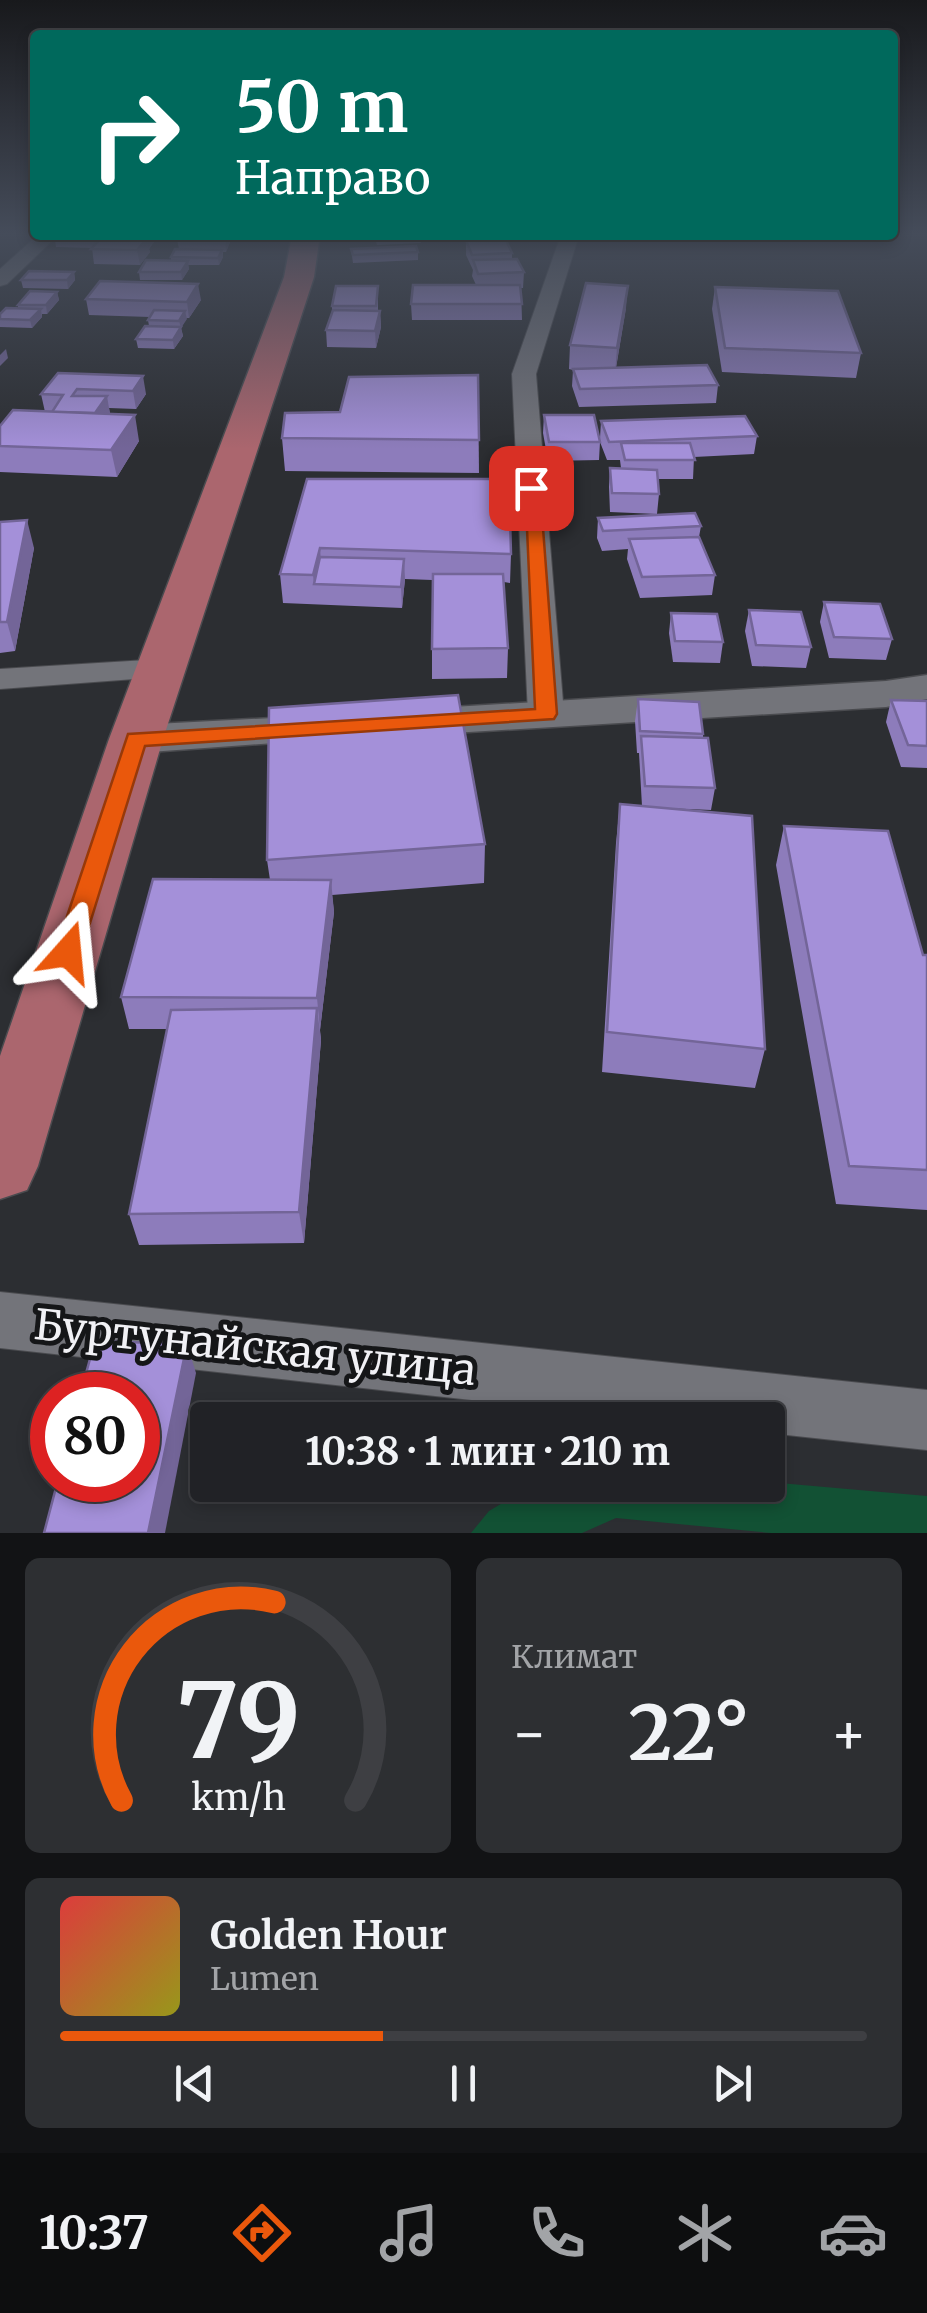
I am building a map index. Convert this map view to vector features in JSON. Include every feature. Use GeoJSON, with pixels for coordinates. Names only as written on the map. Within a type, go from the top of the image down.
{"type":"FeatureCollection","features":[{"type":"Feature","properties":{"kind":"highway"},"geometry":{"type":"LineString","coordinates":[[0,1166],[136,739],[289,307]]}},
{"type":"Feature","properties":{"kind":"street"},"geometry":{"type":"LineString","coordinates":[[546,307],[524,374],[546,714]]}},
{"type":"Feature","properties":{"kind":"street"},"geometry":{"type":"LineString","coordinates":[[0,679],[163,669]]}},
{"type":"Feature","properties":{"kind":"street"},"geometry":{"type":"LineString","coordinates":[[136,739],[886,694],[927,687]]}},
{"type":"Feature","properties":{"kind":"street","name":"Буртунайская улица"},"geometry":{"type":"LineString","coordinates":[[0,1320],[927,1420]]}},
{"type":"Feature","properties":{"kind":"green space"},"geometry":{"type":"Polygon","coordinates":[[[785,1483],[927,1496],[927,1533],[771,1533],[616,1518],[582,1533],[471,1533],[489,1511],[504,1502],[785,1502],[785,1483]]]}},
{"type":"Feature","properties":{"kind":"building"},"geometry":{"type":"Polygon","coordinates":[[[580,307],[624,307],[617,348],[570,345],[580,307]]]}},
{"type":"Feature","properties":{"kind":"building"},"geometry":{"type":"Polygon","coordinates":[[[718,307],[844,307],[861,353],[725,348],[718,307]]]}},
{"type":"Feature","properties":{"kind":"building"},"geometry":{"type":"Polygon","coordinates":[[[6,308],[41,309],[30,320],[0,319],[6,308]]]}},
{"type":"Feature","properties":{"kind":"building"},"geometry":{"type":"Polygon","coordinates":[[[154,310],[185,311],[179,321],[148,320],[154,310]]]}},
{"type":"Feature","properties":{"kind":"building"},"geometry":{"type":"Polygon","coordinates":[[[333,310],[380,311],[375,331],[326,330],[333,310]]]}},
{"type":"Feature","properties":{"kind":"building"},"geometry":{"type":"Polygon","coordinates":[[[145,326],[181,327],[173,340],[136,339],[145,326]]]}},
{"type":"Feature","properties":{"kind":"building"},"geometry":{"type":"Polygon","coordinates":[[[707,365],[718,385],[580,389],[573,369],[707,365]]]}},
{"type":"Feature","properties":{"kind":"building"},"geometry":{"type":"Polygon","coordinates":[[[58,373],[143,376],[133,391],[77,389],[72,396],[107,396],[95,413],[52,412],[63,395],[41,394],[58,373]]]}},
{"type":"Feature","properties":{"kind":"building"},"geometry":{"type":"Polygon","coordinates":[[[478,375],[479,440],[282,438],[285,413],[340,412],[349,377],[478,375]]]}},
{"type":"Feature","properties":{"kind":"building"},"geometry":{"type":"Polygon","coordinates":[[[13,410],[135,415],[111,450],[0,446],[0,426],[13,410]]]}},
{"type":"Feature","properties":{"kind":"building"},"geometry":{"type":"Polygon","coordinates":[[[544,415],[594,415],[600,442],[549,442],[544,415]]]}},
{"type":"Feature","properties":{"kind":"building"},"geometry":{"type":"Polygon","coordinates":[[[745,416],[757,436],[609,442],[601,421],[745,416]]]}},
{"type":"Feature","properties":{"kind":"building"},"geometry":{"type":"Polygon","coordinates":[[[621,443],[690,443],[695,460],[625,460],[621,443]]]}},
{"type":"Feature","properties":{"kind":"building"},"geometry":{"type":"Polygon","coordinates":[[[610,468],[657,470],[659,494],[612,493],[610,468]]]}},
{"type":"Feature","properties":{"kind":"building"},"geometry":{"type":"Polygon","coordinates":[[[307,479],[509,479],[511,554],[320,548],[313,575],[280,574],[307,479]]]}},
{"type":"Feature","properties":{"kind":"building"},"geometry":{"type":"Polygon","coordinates":[[[695,513],[701,526],[603,531],[598,518],[695,513]]]}},
{"type":"Feature","properties":{"kind":"building"},"geometry":{"type":"Polygon","coordinates":[[[27,520],[7,622],[0,622],[0,522],[27,520]]]}},
{"type":"Feature","properties":{"kind":"building"},"geometry":{"type":"Polygon","coordinates":[[[699,537],[715,575],[642,577],[629,539],[699,537]]]}},
{"type":"Feature","properties":{"kind":"building"},"geometry":{"type":"Polygon","coordinates":[[[320,557],[404,559],[401,587],[314,584],[320,557]]]}},
{"type":"Feature","properties":{"kind":"building"},"geometry":{"type":"Polygon","coordinates":[[[433,574],[503,574],[508,648],[432,649],[433,574]]]}},
{"type":"Feature","properties":{"kind":"building"},"geometry":{"type":"Polygon","coordinates":[[[824,602],[880,604],[892,639],[834,637],[824,602]]]}},
{"type":"Feature","properties":{"kind":"building"},"geometry":{"type":"Polygon","coordinates":[[[749,610],[801,612],[811,647],[756,645],[749,610]]]}},
{"type":"Feature","properties":{"kind":"building"},"geometry":{"type":"Polygon","coordinates":[[[671,613],[717,614],[723,642],[675,641],[671,613]]]}},
{"type":"Feature","properties":{"kind":"building"},"geometry":{"type":"Polygon","coordinates":[[[458,695],[485,844],[267,860],[269,708],[458,695]]]}},
{"type":"Feature","properties":{"kind":"building"},"geometry":{"type":"Polygon","coordinates":[[[638,699],[699,702],[703,734],[640,731],[638,699]]]}},
{"type":"Feature","properties":{"kind":"building"},"geometry":{"type":"Polygon","coordinates":[[[891,700],[927,701],[927,746],[908,745],[891,700]]]}},
{"type":"Feature","properties":{"kind":"building"},"geometry":{"type":"Polygon","coordinates":[[[641,736],[708,738],[715,788],[645,786],[641,736]]]}},
{"type":"Feature","properties":{"kind":"building"},"geometry":{"type":"Polygon","coordinates":[[[620,804],[752,816],[765,1049],[607,1032],[620,804]]]}},
{"type":"Feature","properties":{"kind":"building"},"geometry":{"type":"Polygon","coordinates":[[[784,826],[888,831],[923,955],[927,955],[927,1170],[849,1166],[784,826]]]}},
{"type":"Feature","properties":{"kind":"building"},"geometry":{"type":"Polygon","coordinates":[[[153,879],[331,880],[317,998],[121,997],[153,879]]]}},
{"type":"Feature","properties":{"kind":"building"},"geometry":{"type":"Polygon","coordinates":[[[317,1008],[299,1212],[129,1214],[171,1010],[317,1008]]]}},
{"type":"Feature","properties":{"kind":"building"},"geometry":{"type":"Polygon","coordinates":[[[95,1341],[187,1344],[160,1475],[160,1372],[86,1372],[95,1341]]]}},
{"type":"Feature","properties":{"kind":"building"},"geometry":{"type":"Polygon","coordinates":[[[52,1502],[154,1502],[148,1533],[44,1533],[52,1502]]]}},
{"type":"Feature","properties":{"kind":"route"},"geometry":{"type":"LineString","coordinates":[[68,952],[136,739],[546,714],[531,488]]}}]}
